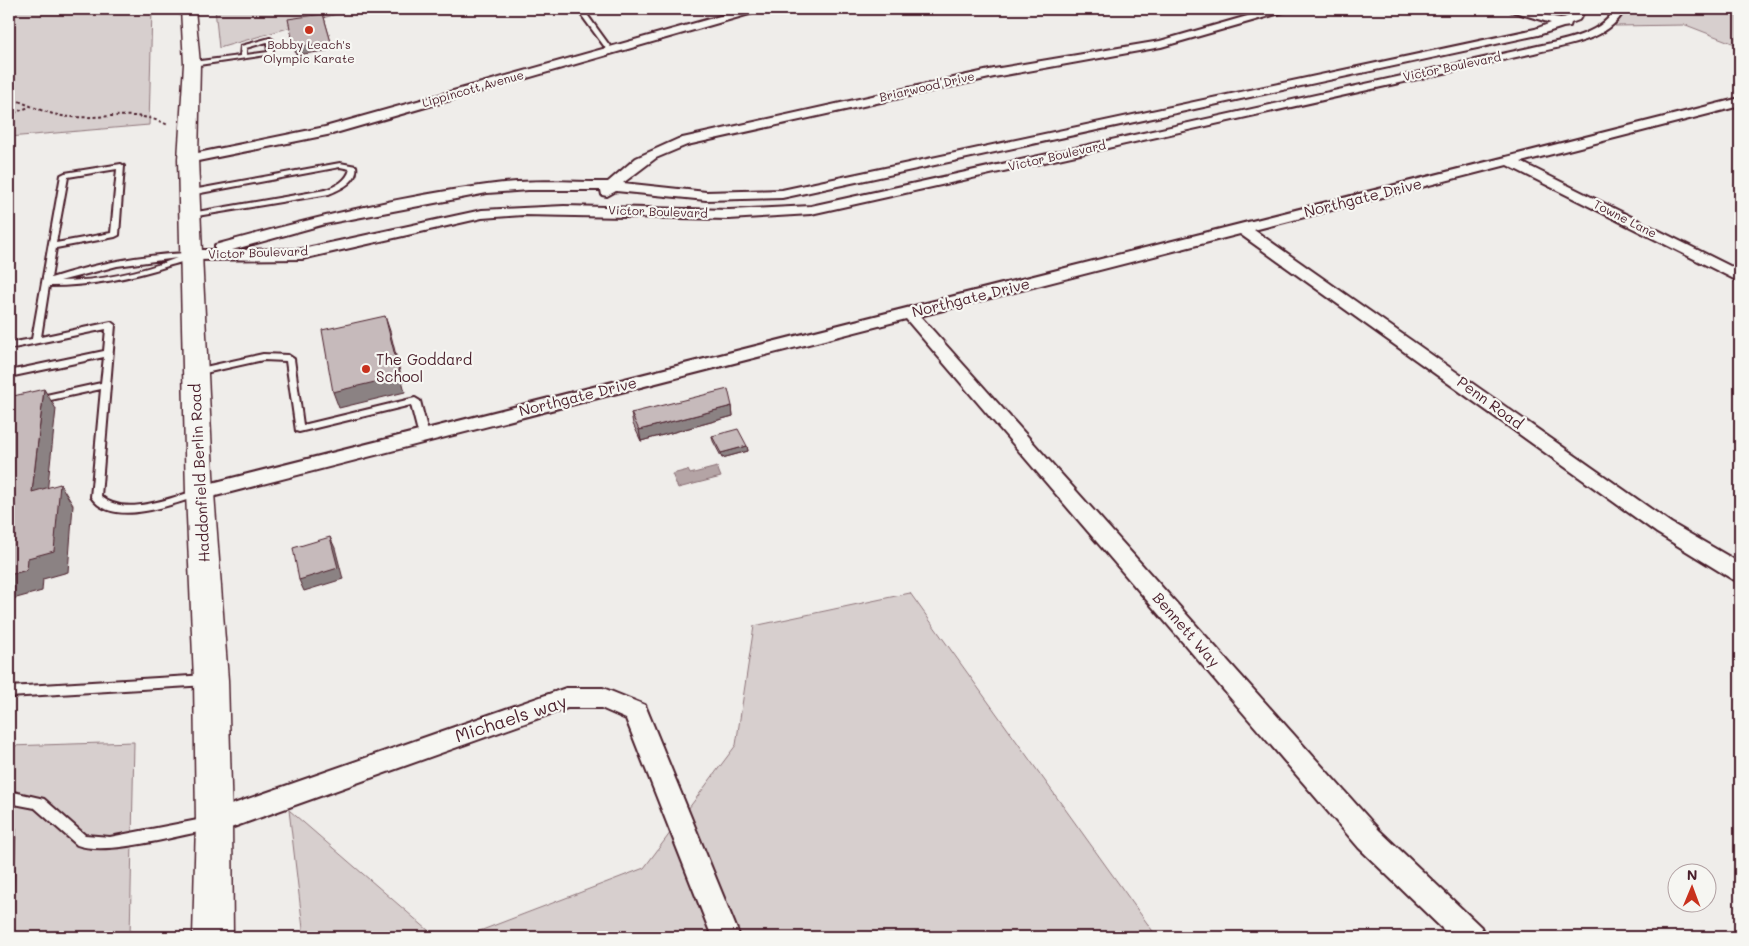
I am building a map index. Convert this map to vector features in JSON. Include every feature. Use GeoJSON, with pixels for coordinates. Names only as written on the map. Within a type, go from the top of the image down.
{"type":"FeatureCollection","features":[{"type":"Feature","properties":{"kind":"main road","name":"Haddonfield Berlin Road"},"geometry":{"type":"LineString","coordinates":[[188,9],[192,64],[188,159],[195,372],[211,680],[214,822],[213,937]]}},
{"type":"Feature","properties":{"kind":"street","name":"Lippincott Avenue"},"geometry":{"type":"LineString","coordinates":[[188,159],[326,132],[756,9]]}},
{"type":"Feature","properties":{"kind":"street","name":"Briarwood Drive"},"geometry":{"type":"LineString","coordinates":[[594,210],[612,186],[649,156],[683,142],[994,73],[1161,44],[1283,9]]}},
{"type":"Feature","properties":{"kind":"street"},"geometry":{"type":"LineString","coordinates":[[1515,9],[1595,32]]}},
{"type":"Feature","properties":{"kind":"street","name":"Victor Boulevard"},"geometry":{"type":"LineString","coordinates":[[192,255],[323,220],[453,194],[528,186],[612,186],[706,196],[782,194],[921,166],[1087,127],[1366,70],[1538,32],[1575,18],[1581,9]]}},
{"type":"Feature","properties":{"kind":"street","name":"Victor Boulevard"},"geometry":{"type":"LineString","coordinates":[[192,255],[302,254],[482,214],[572,208],[720,215],[811,210],[1530,51],[1595,32],[1613,22],[1620,9]]}},
{"type":"Feature","properties":{"kind":"street","name":"Northgate Drive"},"geometry":{"type":"LineString","coordinates":[[200,492],[910,314],[1740,102]]}},
{"type":"Feature","properties":{"kind":"street","name":"Towne Lane"},"geometry":{"type":"LineString","coordinates":[[1509,161],[1740,277]]}},
{"type":"Feature","properties":{"kind":"street","name":"Penn Road"},"geometry":{"type":"LineString","coordinates":[[1243,229],[1664,528],[1740,573]]}},
{"type":"Feature","properties":{"kind":"street","name":"Bennett Way"},"geometry":{"type":"LineString","coordinates":[[910,314],[1369,839],[1472,937]]}},
{"type":"Feature","properties":{"kind":"street","name":"Michaels way"},"geometry":{"type":"LineString","coordinates":[[214,822],[566,698],[603,698],[636,712],[726,937]]}},
{"type":"Feature","properties":{"kind":"lane"},"geometry":{"type":"LineString","coordinates":[[580,9],[609,50]]}},
{"type":"Feature","properties":{"kind":"lane"},"geometry":{"type":"LineString","coordinates":[[192,64],[243,57],[271,53],[270,40],[243,47],[243,57]]}},
{"type":"Feature","properties":{"kind":"lane"},"geometry":{"type":"LineString","coordinates":[[340,165],[354,167],[354,173],[350,178],[338,188],[326,192],[190,204],[340,165]]}},
{"type":"Feature","properties":{"kind":"lane"},"geometry":{"type":"LineString","coordinates":[[36,340],[52,246],[65,175],[121,166],[114,235],[52,246]]}},
{"type":"Feature","properties":{"kind":"lane"},"geometry":{"type":"LineString","coordinates":[[46,283],[68,284],[167,266],[192,255]]}},
{"type":"Feature","properties":{"kind":"lane"},"geometry":{"type":"LineString","coordinates":[[9,346],[111,325],[95,493],[98,501],[113,509],[132,509],[200,492]]}},
{"type":"Feature","properties":{"kind":"lane"},"geometry":{"type":"LineString","coordinates":[[9,374],[108,353]]}},
{"type":"Feature","properties":{"kind":"lane"},"geometry":{"type":"LineString","coordinates":[[195,372],[260,357],[284,357],[290,359],[299,429],[415,401],[424,436]]}},
{"type":"Feature","properties":{"kind":"lane"},"geometry":{"type":"LineString","coordinates":[[28,402],[105,384]]}},
{"type":"Feature","properties":{"kind":"lane"},"geometry":{"type":"LineString","coordinates":[[9,692],[211,680]]}},
{"type":"Feature","properties":{"kind":"lane"},"geometry":{"type":"LineString","coordinates":[[9,798],[39,803],[82,840],[110,843],[214,822]]}},
{"type":"Feature","properties":{"kind":"path"},"geometry":{"type":"LineString","coordinates":[[9,97],[30,106],[71,117],[142,117],[156,119],[168,125]]}},
{"type":"Feature","properties":{"kind":"path"},"geometry":{"type":"LineString","coordinates":[[9,115],[30,106]]}},
{"type":"Feature","properties":{"kind":"shaded area"},"geometry":{"type":"Polygon","coordinates":[[[9,9],[152,9],[149,125],[9,137],[9,9]]]}},
{"type":"Feature","properties":{"kind":"shaded area"},"geometry":{"type":"Polygon","coordinates":[[[215,9],[354,9],[219,48],[215,9]]]}},
{"type":"Feature","properties":{"kind":"shaded area"},"geometry":{"type":"Polygon","coordinates":[[[1626,9],[1740,9],[1740,46],[1686,25],[1615,26],[1626,9]]]}},
{"type":"Feature","properties":{"kind":"shaded area"},"geometry":{"type":"Polygon","coordinates":[[[717,467],[721,477],[678,488],[672,474],[688,470],[690,474],[717,467]]]}},
{"type":"Feature","properties":{"kind":"shaded area"},"geometry":{"type":"Polygon","coordinates":[[[910,593],[1157,937],[464,937],[644,868],[736,745],[754,626],[910,593]]]}},
{"type":"Feature","properties":{"kind":"shaded area"},"geometry":{"type":"Polygon","coordinates":[[[134,742],[130,937],[9,937],[9,746],[134,742]]]}},
{"type":"Feature","properties":{"kind":"shaded area"},"geometry":{"type":"Polygon","coordinates":[[[289,810],[436,937],[304,937],[289,810]]]}},
{"type":"Feature","properties":{"kind":"building"},"geometry":{"type":"Polygon","coordinates":[[[323,14],[331,42],[294,47],[288,19],[323,14]]]}},
{"type":"Feature","properties":{"kind":"building","name":"The Goddard School"},"geometry":{"type":"Polygon","coordinates":[[[385,316],[400,376],[333,392],[322,330],[385,316]]]}},
{"type":"Feature","properties":{"kind":"building"},"geometry":{"type":"Polygon","coordinates":[[[44,389],[32,492],[60,484],[54,551],[28,558],[27,570],[9,575],[9,397],[44,389]]]}},
{"type":"Feature","properties":{"kind":"building"},"geometry":{"type":"Polygon","coordinates":[[[728,389],[732,406],[639,430],[631,413],[728,389]]]}},
{"type":"Feature","properties":{"kind":"building"},"geometry":{"type":"Polygon","coordinates":[[[738,429],[747,446],[721,453],[712,436],[738,429]]]}},
{"type":"Feature","properties":{"kind":"building"},"geometry":{"type":"Polygon","coordinates":[[[330,537],[338,568],[299,580],[293,548],[330,537]]]}},
{"type":"Feature","properties":{"kind":"place","name":"Bobby Leach's Olympic Karate"},"geometry":{"type":"Point","coordinates":[309,30]}},
{"type":"Feature","properties":{"kind":"place","name":"The Goddard School"},"geometry":{"type":"Point","coordinates":[366,369]}}]}
